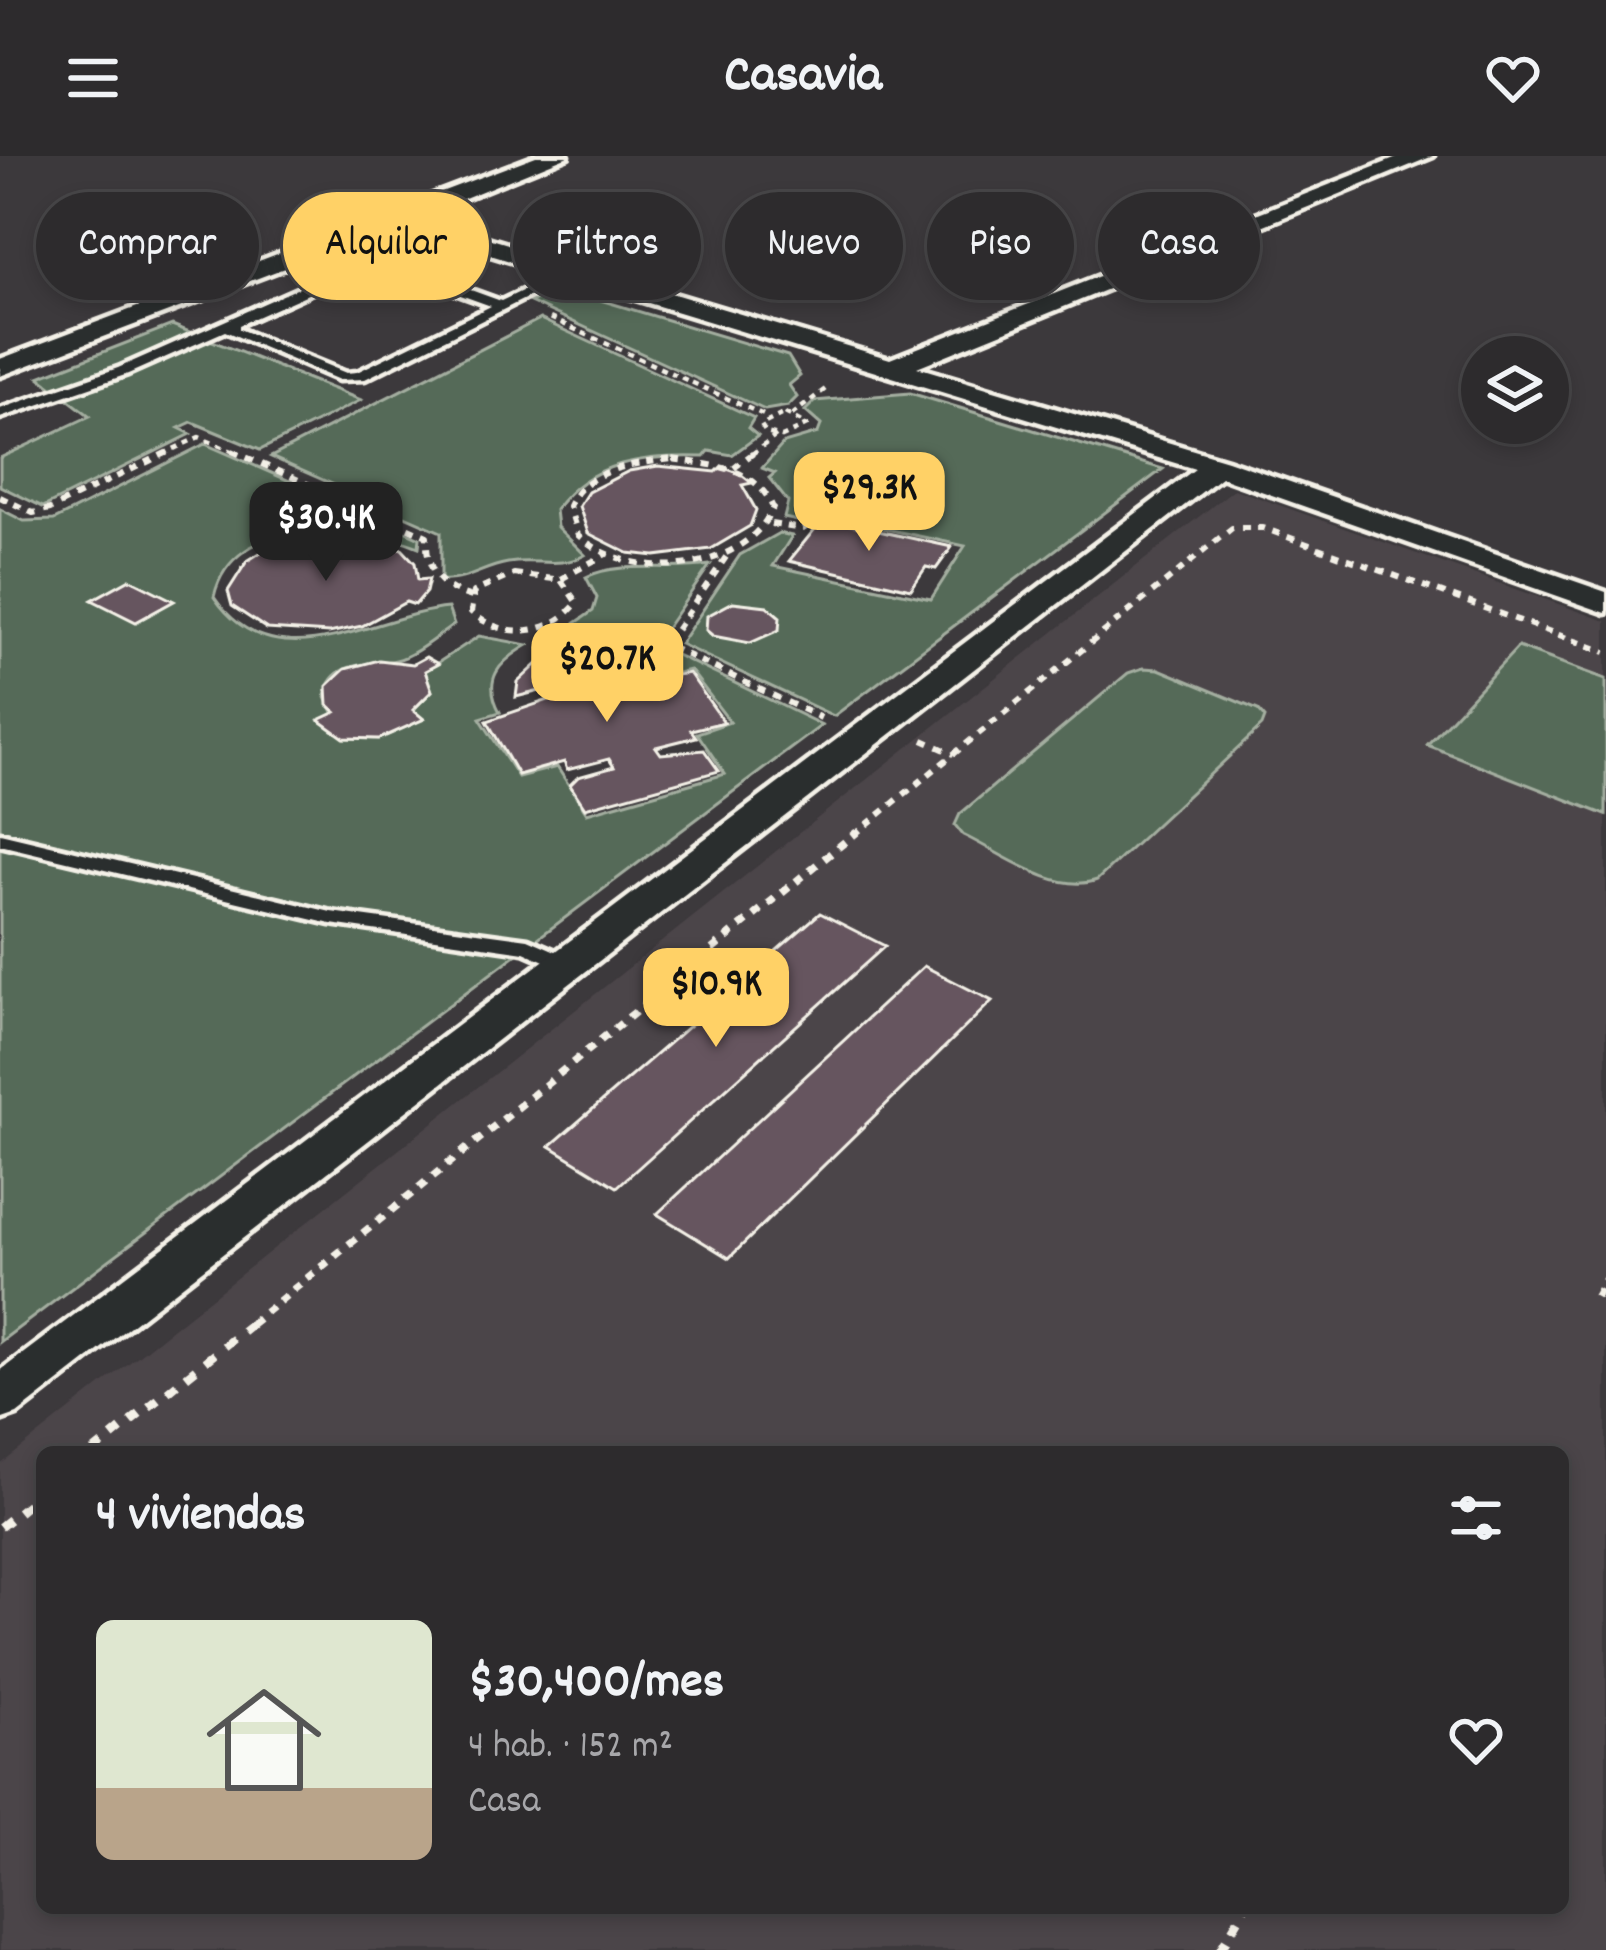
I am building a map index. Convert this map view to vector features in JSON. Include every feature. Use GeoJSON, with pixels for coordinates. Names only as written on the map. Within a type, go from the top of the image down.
{"type":"FeatureCollection","features":[{"type":"Feature","properties":{"kind":"street"},"geometry":{"type":"LineString","coordinates":[[456,192],[557,156]]}},
{"type":"Feature","properties":{"kind":"street"},"geometry":{"type":"LineString","coordinates":[[890,368],[1423,156]]}},
{"type":"Feature","properties":{"kind":"street"},"geometry":{"type":"LineString","coordinates":[[0,368],[283,257]]}},
{"type":"Feature","properties":{"kind":"street"},"geometry":{"type":"LineString","coordinates":[[668,300],[1216,466],[1606,603]]}},
{"type":"Feature","properties":{"kind":"street"},"geometry":{"type":"LineString","coordinates":[[0,1399],[1216,466]]}},
{"type":"Feature","properties":{"kind":"lane"},"geometry":{"type":"LineString","coordinates":[[0,414],[123,370],[366,263],[381,262],[502,306]]}},
{"type":"Feature","properties":{"kind":"lane"},"geometry":{"type":"LineString","coordinates":[[232,323],[232,332],[344,377],[360,376],[514,300]]}},
{"type":"Feature","properties":{"kind":"lane"},"geometry":{"type":"LineString","coordinates":[[0,838],[332,918],[528,946],[567,964]]}},
{"type":"Feature","properties":{"kind":"path"},"geometry":{"type":"LineString","coordinates":[[502,306],[549,317],[768,417],[792,415],[807,425],[799,434],[776,435],[734,468]]}},
{"type":"Feature","properties":{"kind":"path"},"geometry":{"type":"LineString","coordinates":[[768,417],[761,425],[776,435]]}},
{"type":"Feature","properties":{"kind":"path"},"geometry":{"type":"LineString","coordinates":[[0,497],[33,512],[50,509],[199,437],[427,536],[424,554],[440,584],[449,592],[472,597]]}},
{"type":"Feature","properties":{"kind":"path"},"geometry":{"type":"LineString","coordinates":[[673,459],[734,468],[771,494],[776,510],[771,524],[754,542],[727,555],[657,564],[608,553],[575,533],[568,515],[573,497],[589,482],[641,462],[673,459]]}},
{"type":"Feature","properties":{"kind":"path"},"geometry":{"type":"LineString","coordinates":[[771,524],[803,529],[816,520]]}},
{"type":"Feature","properties":{"kind":"path"},"geometry":{"type":"LineString","coordinates":[[100,1446],[1232,528],[1263,528],[1606,652]]}},
{"type":"Feature","properties":{"kind":"path"},"geometry":{"type":"LineString","coordinates":[[560,579],[608,553]]}},
{"type":"Feature","properties":{"kind":"path"},"geometry":{"type":"LineString","coordinates":[[727,555],[666,645],[827,721]]}},
{"type":"Feature","properties":{"kind":"path"},"geometry":{"type":"LineString","coordinates":[[514,574],[560,579],[570,586],[577,603],[546,627],[493,627],[471,612],[472,597],[485,584],[514,574]]}},
{"type":"Feature","properties":{"kind":"path"},"geometry":{"type":"LineString","coordinates":[[1596,1297],[1606,1279]]}},
{"type":"Feature","properties":{"kind":"path"},"geometry":{"type":"LineString","coordinates":[[0,1527],[36,1498]]}},
{"type":"Feature","properties":{"kind":"path"},"geometry":{"type":"LineString","coordinates":[[1220,1950],[1242,1914]]}},
{"type":"Feature","properties":{"kind":"shaded area"},"geometry":{"type":"Polygon","coordinates":[[[1234,489],[1606,621],[1606,1950],[0,1950],[0,1465],[1234,489]]]}},
{"type":"Feature","properties":{"kind":"green space"},"geometry":{"type":"Polygon","coordinates":[[[600,300],[788,356],[800,376],[789,385],[797,397],[788,406],[765,410],[530,302],[600,300]]]}},
{"type":"Feature","properties":{"kind":"green space"},"geometry":{"type":"Polygon","coordinates":[[[540,319],[754,418],[748,428],[758,436],[732,455],[709,451],[704,457],[662,457],[602,471],[569,493],[555,510],[557,527],[585,555],[566,561],[508,563],[451,580],[441,580],[441,532],[271,457],[540,319]]]}},
{"type":"Feature","properties":{"kind":"green space"},"geometry":{"type":"Polygon","coordinates":[[[172,325],[361,400],[260,450],[192,422],[179,428],[191,434],[43,507],[0,486],[0,458],[90,416],[39,377],[172,325]]]}},
{"type":"Feature","properties":{"kind":"green space"},"geometry":{"type":"Polygon","coordinates":[[[910,393],[1163,469],[834,716],[680,644],[740,555],[779,533],[792,536],[773,566],[931,599],[965,546],[808,512],[803,522],[784,518],[788,502],[769,478],[775,473],[762,468],[784,443],[818,433],[821,425],[805,411],[815,401],[910,393]]]}},
{"type":"Feature","properties":{"kind":"green space"},"geometry":{"type":"Polygon","coordinates":[[[205,444],[420,538],[419,547],[333,530],[271,538],[245,550],[226,570],[214,597],[238,623],[265,637],[295,641],[448,608],[454,625],[418,650],[335,675],[325,695],[345,738],[379,739],[422,720],[413,710],[432,691],[425,671],[479,636],[528,645],[496,672],[493,690],[500,712],[480,718],[518,777],[557,767],[587,813],[725,774],[697,733],[730,722],[690,670],[664,676],[659,670],[672,653],[822,725],[0,1342],[0,509],[24,521],[54,520],[205,444]]]}},
{"type":"Feature","properties":{"kind":"green space"},"geometry":{"type":"Polygon","coordinates":[[[710,565],[649,653],[609,638],[565,637],[564,631],[593,611],[597,598],[586,577],[614,569],[710,565]]]}},
{"type":"Feature","properties":{"kind":"green space"},"geometry":{"type":"Polygon","coordinates":[[[1518,647],[1606,679],[1606,815],[1427,745],[1518,647]]]}},
{"type":"Feature","properties":{"kind":"green space"},"geometry":{"type":"Polygon","coordinates":[[[1159,669],[1258,710],[1265,718],[1262,726],[1097,880],[1064,882],[1047,877],[963,835],[955,825],[960,814],[1128,673],[1159,669]]]}},
{"type":"Feature","properties":{"kind":"building"},"geometry":{"type":"Polygon","coordinates":[[[658,466],[716,472],[721,467],[739,473],[752,483],[742,485],[756,510],[750,526],[711,549],[655,556],[628,553],[588,533],[579,506],[588,492],[629,471],[658,466]]]}},
{"type":"Feature","properties":{"kind":"building"},"geometry":{"type":"Polygon","coordinates":[[[823,519],[952,547],[936,569],[926,567],[911,589],[789,561],[823,519]]]}},
{"type":"Feature","properties":{"kind":"building"},"geometry":{"type":"Polygon","coordinates":[[[322,534],[379,539],[402,549],[415,563],[418,580],[429,579],[426,592],[415,605],[406,602],[362,626],[329,633],[267,629],[232,606],[228,591],[247,561],[268,548],[322,534]]]}},
{"type":"Feature","properties":{"kind":"building"},"geometry":{"type":"Polygon","coordinates":[[[130,579],[174,601],[136,622],[92,600],[130,579]]]}},
{"type":"Feature","properties":{"kind":"building"},"geometry":{"type":"Polygon","coordinates":[[[733,602],[767,606],[780,617],[779,630],[750,643],[713,636],[706,630],[707,616],[733,602]]]}},
{"type":"Feature","properties":{"kind":"building"},"geometry":{"type":"Polygon","coordinates":[[[591,646],[615,647],[651,665],[605,676],[611,685],[689,673],[724,722],[691,730],[696,737],[656,747],[661,754],[704,750],[719,771],[585,808],[570,785],[578,777],[614,767],[609,759],[567,770],[564,762],[518,775],[487,721],[566,694],[560,686],[516,697],[518,682],[545,657],[591,646]]]}},
{"type":"Feature","properties":{"kind":"building"},"geometry":{"type":"Polygon","coordinates":[[[426,657],[438,664],[425,671],[432,691],[413,710],[424,719],[379,739],[344,738],[319,720],[336,712],[328,705],[327,686],[345,669],[379,660],[413,664],[426,657]]]}},
{"type":"Feature","properties":{"kind":"building"},"geometry":{"type":"Polygon","coordinates":[[[820,913],[885,946],[617,1187],[550,1146],[820,913]]]}},
{"type":"Feature","properties":{"kind":"building"},"geometry":{"type":"Polygon","coordinates":[[[924,966],[992,1001],[729,1258],[657,1214],[924,966]]]}}]}
